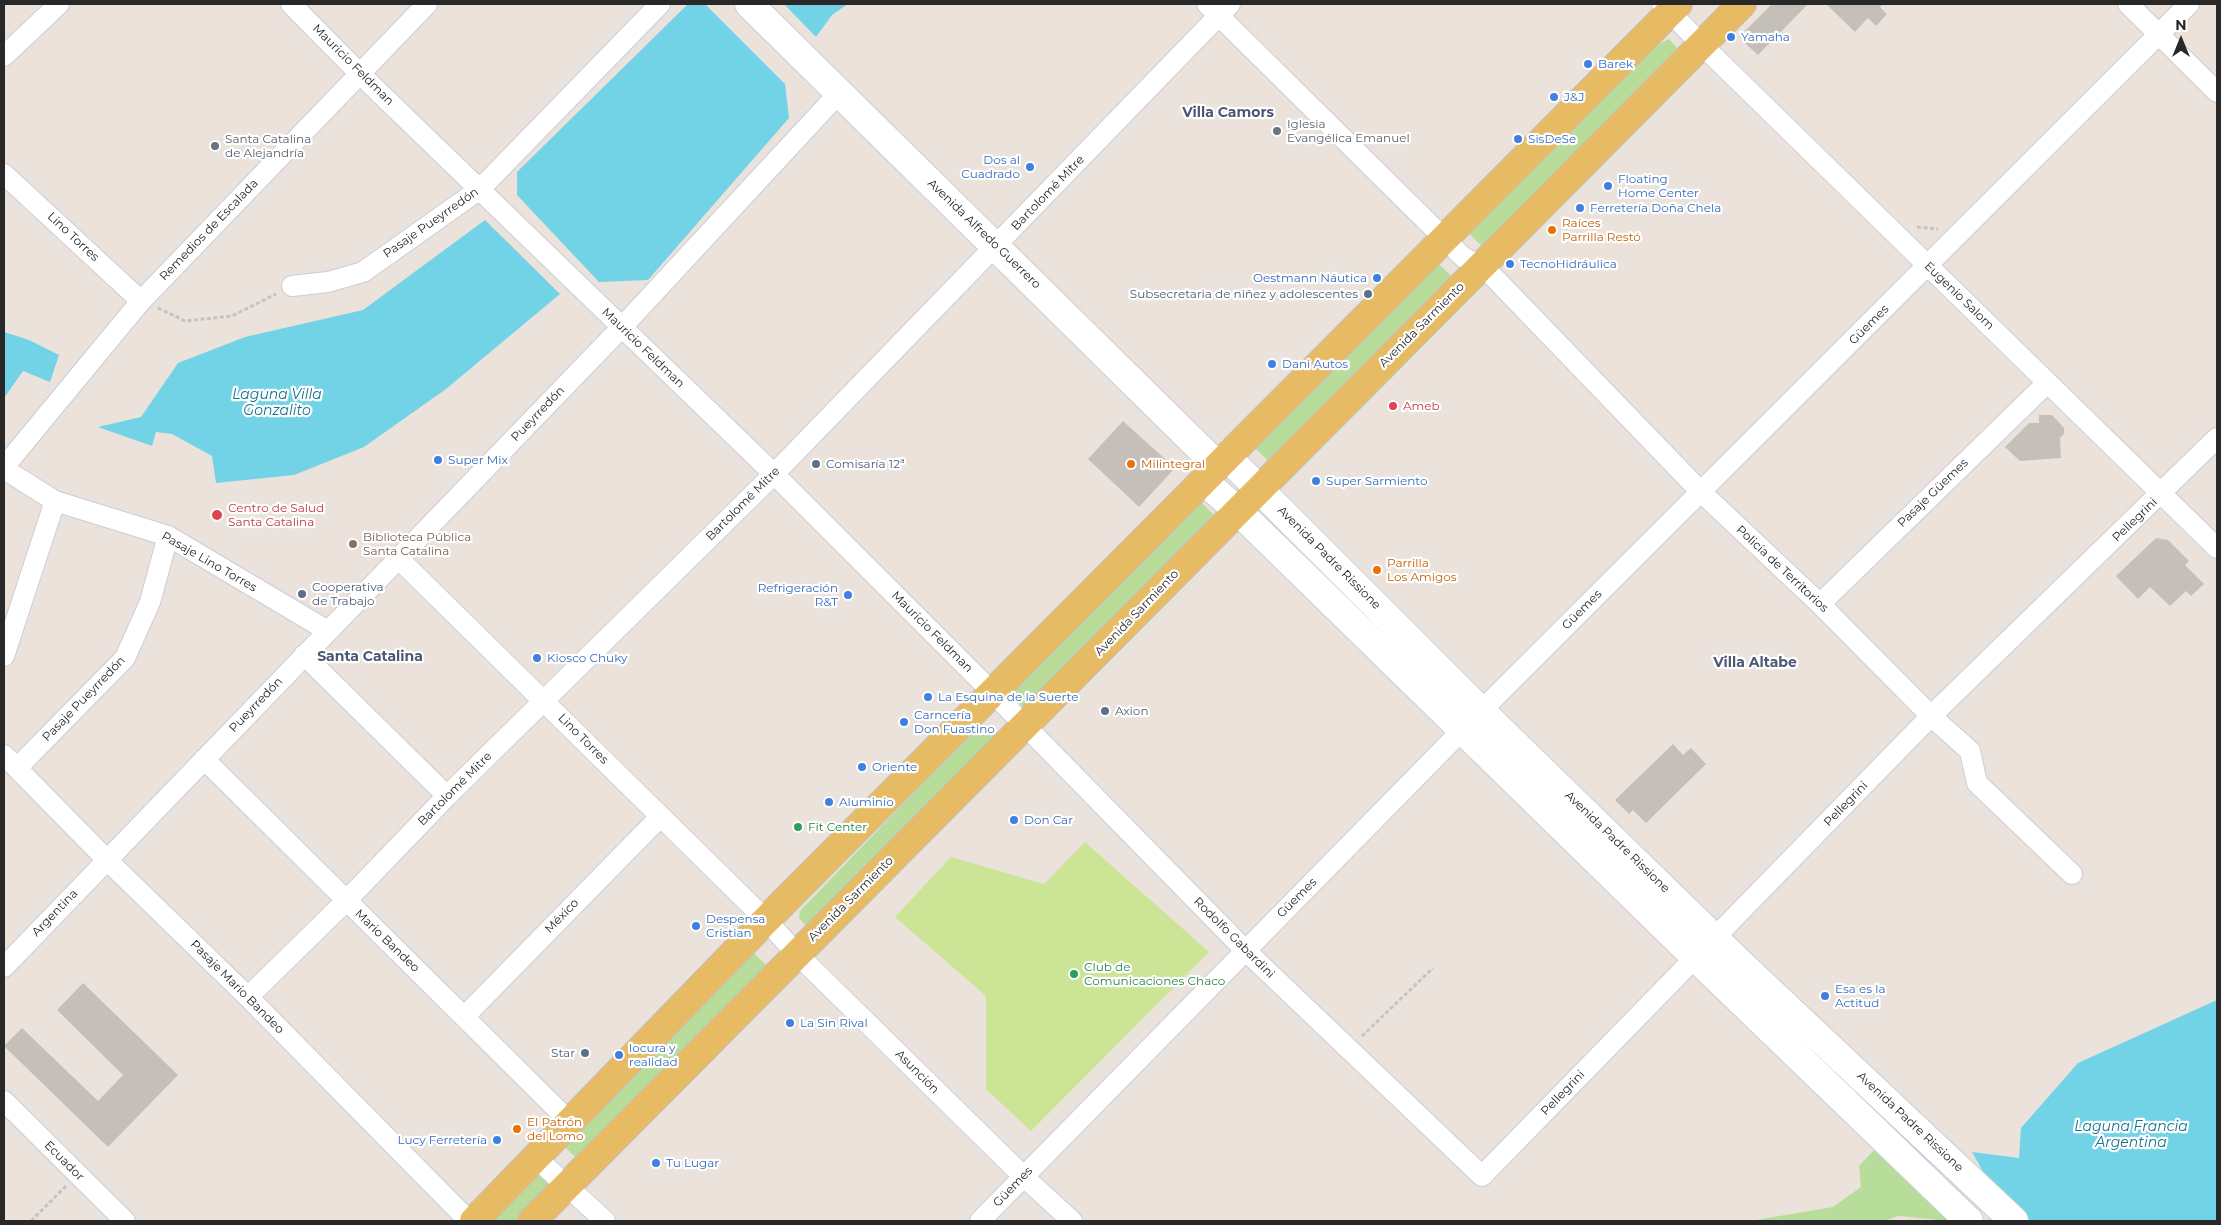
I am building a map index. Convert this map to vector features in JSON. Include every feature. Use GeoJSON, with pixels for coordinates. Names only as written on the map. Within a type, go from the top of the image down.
{"type":"FeatureCollection","features":[{"type":"Feature","properties":{"kind":"main road","name":"Avenida Alfredo Guerrero"},"geometry":{"type":"LineString","coordinates":[[749,4],[997,246],[1216,468]]}},
{"type":"Feature","properties":{"kind":"main road","name":"Avenida Sarmiento"},"geometry":{"type":"LineString","coordinates":[[532,1221],[796,953],[1025,727],[1259,488],[1742,4]]}},
{"type":"Feature","properties":{"kind":"main road"},"geometry":{"type":"LineString","coordinates":[[474,1221],[766,920],[1444,239],[1670,6]]}},
{"type":"Feature","properties":{"kind":"main road"},"geometry":{"type":"LineString","coordinates":[[1216,468],[1238,511],[1462,731],[1969,1221]]}},
{"type":"Feature","properties":{"kind":"main road","name":"Avenida Padre Rissione"},"geometry":{"type":"LineString","coordinates":[[1216,468],[1259,488],[1480,711],[2007,1214]]}},
{"type":"Feature","properties":{"kind":"street"},"geometry":{"type":"LineString","coordinates":[[4,56],[58,4]]}},
{"type":"Feature","properties":{"kind":"street","name":"Mauricio Feldman"},"geometry":{"type":"LineString","coordinates":[[291,4],[359,73],[774,474],[993,693]]}},
{"type":"Feature","properties":{"kind":"street","name":"Remedios de Escalada"},"geometry":{"type":"LineString","coordinates":[[4,468],[141,300],[427,4]]}},
{"type":"Feature","properties":{"kind":"street","name":"Pasaje Pueyrredón"},"geometry":{"type":"LineString","coordinates":[[292,286],[328,282],[363,272],[480,189],[660,4]]}},
{"type":"Feature","properties":{"kind":"street"},"geometry":{"type":"LineString","coordinates":[[2128,4],[2217,92]]}},
{"type":"Feature","properties":{"kind":"street","name":"Güemes"},"geometry":{"type":"LineString","coordinates":[[980,1221],[1480,711],[2189,4]]}},
{"type":"Feature","properties":{"kind":"street","name":"Eugenio Salom"},"geometry":{"type":"LineString","coordinates":[[1670,6],[1701,44],[2217,548]]}},
{"type":"Feature","properties":{"kind":"street","name":"Policía de Territorios"},"geometry":{"type":"LineString","coordinates":[[1219,8],[1444,239],[1464,258],[1482,265],[1701,492],[1820,604],[1931,716],[1970,751],[1977,783],[2072,874]]}},
{"type":"Feature","properties":{"kind":"street","name":"Bartolomé Mitre"},"geometry":{"type":"LineString","coordinates":[[248,996],[346,901],[447,796],[774,474],[997,246],[1219,8]]}},
{"type":"Feature","properties":{"kind":"street","name":"Pueyrredón"},"geometry":{"type":"LineString","coordinates":[[107,860],[622,327],[840,93]]}},
{"type":"Feature","properties":{"kind":"street","name":"Lino Torres"},"geometry":{"type":"LineString","coordinates":[[4,174],[141,300]]}},
{"type":"Feature","properties":{"kind":"street","name":"Pasaje Güemes"},"geometry":{"type":"LineString","coordinates":[[1820,604],[2047,383]]}},
{"type":"Feature","properties":{"kind":"street","name":"Pellegrini"},"geometry":{"type":"LineString","coordinates":[[1482,1176],[1931,716],[2162,494],[2217,438]]}},
{"type":"Feature","properties":{"kind":"street","name":"Pasaje Lino Torres"},"geometry":{"type":"LineString","coordinates":[[4,468],[55,501],[168,536],[328,631]]}},
{"type":"Feature","properties":{"kind":"street"},"geometry":{"type":"LineString","coordinates":[[4,656],[55,501]]}},
{"type":"Feature","properties":{"kind":"street","name":"Pasaje Pueyrredón"},"geometry":{"type":"LineString","coordinates":[[10,761],[125,658],[150,602],[168,536]]}},
{"type":"Feature","properties":{"kind":"street","name":"Lino Torres"},"geometry":{"type":"LineString","coordinates":[[399,559],[766,920]]}},
{"type":"Feature","properties":{"kind":"street"},"geometry":{"type":"LineString","coordinates":[[304,655],[447,796]]}},
{"type":"Feature","properties":{"kind":"street","name":"Rodolfo Gabardini"},"geometry":{"type":"LineString","coordinates":[[993,693],[1245,950],[1482,1176]]}},
{"type":"Feature","properties":{"kind":"street","name":"Mario Bandeo"},"geometry":{"type":"LineString","coordinates":[[204,759],[570,1122]]}},
{"type":"Feature","properties":{"kind":"street","name":"Pasaje Mario Bandeo"},"geometry":{"type":"LineString","coordinates":[[10,761],[107,860],[248,996],[469,1221]]}},
{"type":"Feature","properties":{"kind":"street","name":"México"},"geometry":{"type":"LineString","coordinates":[[465,1016],[660,817]]}},
{"type":"Feature","properties":{"kind":"street","name":"Argentina"},"geometry":{"type":"LineString","coordinates":[[6,959],[107,860]]}},
{"type":"Feature","properties":{"kind":"street","name":"Asunción"},"geometry":{"type":"LineString","coordinates":[[766,920],[796,953],[1023,1176],[1072,1221]]}},
{"type":"Feature","properties":{"kind":"street","name":"Ecuador"},"geometry":{"type":"LineString","coordinates":[[4,1100],[125,1221]]}},
{"type":"Feature","properties":{"kind":"street"},"geometry":{"type":"LineString","coordinates":[[536,1157],[605,1221]]}},
{"type":"Feature","properties":{"kind":"path"},"geometry":{"type":"LineString","coordinates":[[1910,221],[1918,228],[1938,229],[1944,222]]}},
{"type":"Feature","properties":{"kind":"path"},"geometry":{"type":"LineString","coordinates":[[141,300],[184,321],[232,316],[292,286]]}},
{"type":"Feature","properties":{"kind":"path"},"geometry":{"type":"LineString","coordinates":[[1349,1048],[1433,968]]}},
{"type":"Feature","properties":{"kind":"path"},"geometry":{"type":"LineString","coordinates":[[31,1221],[77,1174]]}},
{"type":"Feature","properties":{"kind":"green space"},"geometry":{"type":"Polygon","coordinates":[[[1669,39],[1678,49],[1674,55],[1485,249],[1466,231],[1651,48],[1669,39]]]}},
{"type":"Feature","properties":{"kind":"green space"},"geometry":{"type":"Polygon","coordinates":[[[1436,261],[1454,279],[1272,465],[1254,447],[1436,261]]]}},
{"type":"Feature","properties":{"kind":"green space"},"geometry":{"type":"Polygon","coordinates":[[[1199,500],[1216,517],[1024,708],[1007,691],[1199,500]]]}},
{"type":"Feature","properties":{"kind":"green space"},"geometry":{"type":"Polygon","coordinates":[[[978,726],[986,726],[996,734],[995,743],[808,928],[799,918],[800,911],[978,726]]]}},
{"type":"Feature","properties":{"kind":"green space","name":"Club de Comunicaciones Chaco"},"geometry":{"type":"Polygon","coordinates":[[[1085,842],[1209,952],[1031,1131],[986,1089],[986,996],[895,917],[951,857],[1044,884],[1085,842]]]}},
{"type":"Feature","properties":{"kind":"green space"},"geometry":{"type":"Polygon","coordinates":[[[753,952],[771,970],[578,1160],[560,1142],[753,952]]]}},
{"type":"Feature","properties":{"kind":"green space"},"geometry":{"type":"Polygon","coordinates":[[[1876,1148],[1950,1221],[1898,1216],[1884,1221],[1750,1221],[1833,1207],[1861,1187],[1859,1166],[1876,1148]]]}},
{"type":"Feature","properties":{"kind":"green space"},"geometry":{"type":"Polygon","coordinates":[[[536,1171],[553,1188],[520,1221],[486,1221],[536,1171]]]}},
{"type":"Feature","properties":{"kind":"water"},"geometry":{"type":"Polygon","coordinates":[[[688,4],[705,4],[785,84],[789,118],[648,280],[599,282],[517,195],[517,172],[688,4]]]}},
{"type":"Feature","properties":{"kind":"water"},"geometry":{"type":"Polygon","coordinates":[[[784,4],[848,4],[832,15],[816,37],[784,4]]]}},
{"type":"Feature","properties":{"kind":"water","name":"Laguna Villa Gonzalito"},"geometry":{"type":"Polygon","coordinates":[[[485,220],[560,294],[446,389],[364,447],[294,475],[216,483],[212,456],[172,434],[156,432],[152,446],[98,427],[141,417],[178,363],[245,337],[363,310],[485,220]]]}},
{"type":"Feature","properties":{"kind":"water"},"geometry":{"type":"Polygon","coordinates":[[[4,332],[29,340],[59,355],[50,382],[23,371],[4,398],[4,332]]]}},
{"type":"Feature","properties":{"kind":"water","name":"Laguna Francia Argentina"},"geometry":{"type":"Polygon","coordinates":[[[2217,1000],[2217,1221],[1988,1221],[2007,1204],[1989,1182],[1972,1152],[2019,1158],[2021,1128],[2078,1063],[2217,1000]]]}},
{"type":"Feature","properties":{"kind":"building"},"geometry":{"type":"Polygon","coordinates":[[[1772,4],[1808,4],[1758,55],[1746,44],[1745,31],[1772,4]]]}},
{"type":"Feature","properties":{"kind":"building"},"geometry":{"type":"Polygon","coordinates":[[[1826,4],[1883,4],[1880,7],[1887,14],[1876,26],[1868,18],[1855,32],[1826,4]]]}},
{"type":"Feature","properties":{"kind":"building"},"geometry":{"type":"Polygon","coordinates":[[[2039,415],[2052,415],[2064,428],[2064,434],[2060,438],[2061,458],[2020,461],[2005,447],[2029,423],[2039,423],[2039,415]]]}},
{"type":"Feature","properties":{"kind":"building","name":"Milintegral"},"geometry":{"type":"Polygon","coordinates":[[[1123,421],[1175,468],[1139,507],[1088,459],[1123,421]]]}},
{"type":"Feature","properties":{"kind":"building"},"geometry":{"type":"Polygon","coordinates":[[[2156,538],[2168,540],[2189,561],[2185,565],[2204,584],[2191,596],[2186,591],[2170,606],[2150,587],[2138,599],[2116,576],[2156,538]]]}},
{"type":"Feature","properties":{"kind":"building"},"geometry":{"type":"Polygon","coordinates":[[[1673,744],[1683,755],[1691,748],[1706,764],[1646,823],[1633,810],[1629,814],[1615,800],[1673,744]]]}},
{"type":"Feature","properties":{"kind":"building"},"geometry":{"type":"Polygon","coordinates":[[[83,983],[178,1075],[108,1147],[4,1046],[22,1028],[98,1101],[123,1075],[57,1010],[83,983]]]}},
{"type":"Feature","properties":{"kind":"place","name":"Yamaha"},"geometry":{"type":"Point","coordinates":[1731,37]}},
{"type":"Feature","properties":{"kind":"place","name":"Barek"},"geometry":{"type":"Point","coordinates":[1588,64]}},
{"type":"Feature","properties":{"kind":"place","name":"J&J"},"geometry":{"type":"Point","coordinates":[1554,97]}},
{"type":"Feature","properties":{"kind":"place","name":"Iglesia Evangélica Emanuel"},"geometry":{"type":"Point","coordinates":[1277,131]}},
{"type":"Feature","properties":{"kind":"place","name":"SisDeSe"},"geometry":{"type":"Point","coordinates":[1518,139]}},
{"type":"Feature","properties":{"kind":"place","name":"Santa Catalina de Alejandría"},"geometry":{"type":"Point","coordinates":[215,146]}},
{"type":"Feature","properties":{"kind":"place","name":"Dos al Cuadrado"},"geometry":{"type":"Point","coordinates":[1030,167]}},
{"type":"Feature","properties":{"kind":"place","name":"Floating Home Center"},"geometry":{"type":"Point","coordinates":[1608,186]}},
{"type":"Feature","properties":{"kind":"place","name":"Ferretería Doña Chela"},"geometry":{"type":"Point","coordinates":[1580,208]}},
{"type":"Feature","properties":{"kind":"place","name":"Raíces Parrilla Restó"},"geometry":{"type":"Point","coordinates":[1552,230]}},
{"type":"Feature","properties":{"kind":"place","name":"TecnoHidráulica"},"geometry":{"type":"Point","coordinates":[1510,264]}},
{"type":"Feature","properties":{"kind":"place","name":"Oestmann Náutica"},"geometry":{"type":"Point","coordinates":[1377,278]}},
{"type":"Feature","properties":{"kind":"place","name":"Subsecretaria de niñez y adolescentes"},"geometry":{"type":"Point","coordinates":[1368,294]}},
{"type":"Feature","properties":{"kind":"place","name":"Dani Autos"},"geometry":{"type":"Point","coordinates":[1272,364]}},
{"type":"Feature","properties":{"kind":"place","name":"Ameb"},"geometry":{"type":"Point","coordinates":[1393,406]}},
{"type":"Feature","properties":{"kind":"place","name":"Super Mix"},"geometry":{"type":"Point","coordinates":[438,460]}},
{"type":"Feature","properties":{"kind":"place","name":"Comisaría 12ª"},"geometry":{"type":"Point","coordinates":[816,464]}},
{"type":"Feature","properties":{"kind":"place","name":"Milintegral"},"geometry":{"type":"Point","coordinates":[1131,464]}},
{"type":"Feature","properties":{"kind":"place","name":"Super Sarmiento"},"geometry":{"type":"Point","coordinates":[1316,481]}},
{"type":"Feature","properties":{"kind":"place","name":"Centro de Salud Santa Catalina"},"geometry":{"type":"Point","coordinates":[217,515]}},
{"type":"Feature","properties":{"kind":"place","name":"Biblioteca Pública Santa Catalina"},"geometry":{"type":"Point","coordinates":[353,544]}},
{"type":"Feature","properties":{"kind":"place","name":"Parrilla Los Amigos"},"geometry":{"type":"Point","coordinates":[1377,570]}},
{"type":"Feature","properties":{"kind":"place","name":"Cooperativa de Trabajo"},"geometry":{"type":"Point","coordinates":[302,594]}},
{"type":"Feature","properties":{"kind":"place","name":"Refrigeración R&T"},"geometry":{"type":"Point","coordinates":[848,595]}},
{"type":"Feature","properties":{"kind":"place","name":"Kiosco Chuky"},"geometry":{"type":"Point","coordinates":[537,658]}},
{"type":"Feature","properties":{"kind":"place","name":"La Esquina de la Suerte"},"geometry":{"type":"Point","coordinates":[928,697]}},
{"type":"Feature","properties":{"kind":"place","name":"Axion"},"geometry":{"type":"Point","coordinates":[1105,711]}},
{"type":"Feature","properties":{"kind":"place","name":"Carncería Don Fuastino"},"geometry":{"type":"Point","coordinates":[904,722]}},
{"type":"Feature","properties":{"kind":"place","name":"Oriente"},"geometry":{"type":"Point","coordinates":[862,767]}},
{"type":"Feature","properties":{"kind":"place","name":"Aluminio"},"geometry":{"type":"Point","coordinates":[829,802]}},
{"type":"Feature","properties":{"kind":"place","name":"Don Car"},"geometry":{"type":"Point","coordinates":[1014,820]}},
{"type":"Feature","properties":{"kind":"place","name":"Fit Center"},"geometry":{"type":"Point","coordinates":[798,827]}},
{"type":"Feature","properties":{"kind":"place","name":"Despensa Cristian"},"geometry":{"type":"Point","coordinates":[696,926]}},
{"type":"Feature","properties":{"kind":"place","name":"Club de Comunicaciones Chaco"},"geometry":{"type":"Point","coordinates":[1074,974]}},
{"type":"Feature","properties":{"kind":"place","name":"Esa es la Actitud"},"geometry":{"type":"Point","coordinates":[1825,996]}},
{"type":"Feature","properties":{"kind":"place","name":"La Sin Rival"},"geometry":{"type":"Point","coordinates":[790,1023]}},
{"type":"Feature","properties":{"kind":"place","name":"Star"},"geometry":{"type":"Point","coordinates":[585,1053]}},
{"type":"Feature","properties":{"kind":"place","name":"locura y realidad"},"geometry":{"type":"Point","coordinates":[619,1055]}},
{"type":"Feature","properties":{"kind":"place","name":"El Patrón del Lomo"},"geometry":{"type":"Point","coordinates":[517,1129]}},
{"type":"Feature","properties":{"kind":"place","name":"Lucy Ferretería"},"geometry":{"type":"Point","coordinates":[497,1140]}},
{"type":"Feature","properties":{"kind":"place","name":"Tu Lugar"},"geometry":{"type":"Point","coordinates":[656,1163]}},
{"type":"Feature","properties":{"kind":"district","name":"Villa Camors"},"geometry":{"type":"Point","coordinates":[1228,113]}},
{"type":"Feature","properties":{"kind":"district","name":"Santa Catalina"},"geometry":{"type":"Point","coordinates":[370,657]}},
{"type":"Feature","properties":{"kind":"district","name":"Villa Altabe"},"geometry":{"type":"Point","coordinates":[1755,663]}}]}
